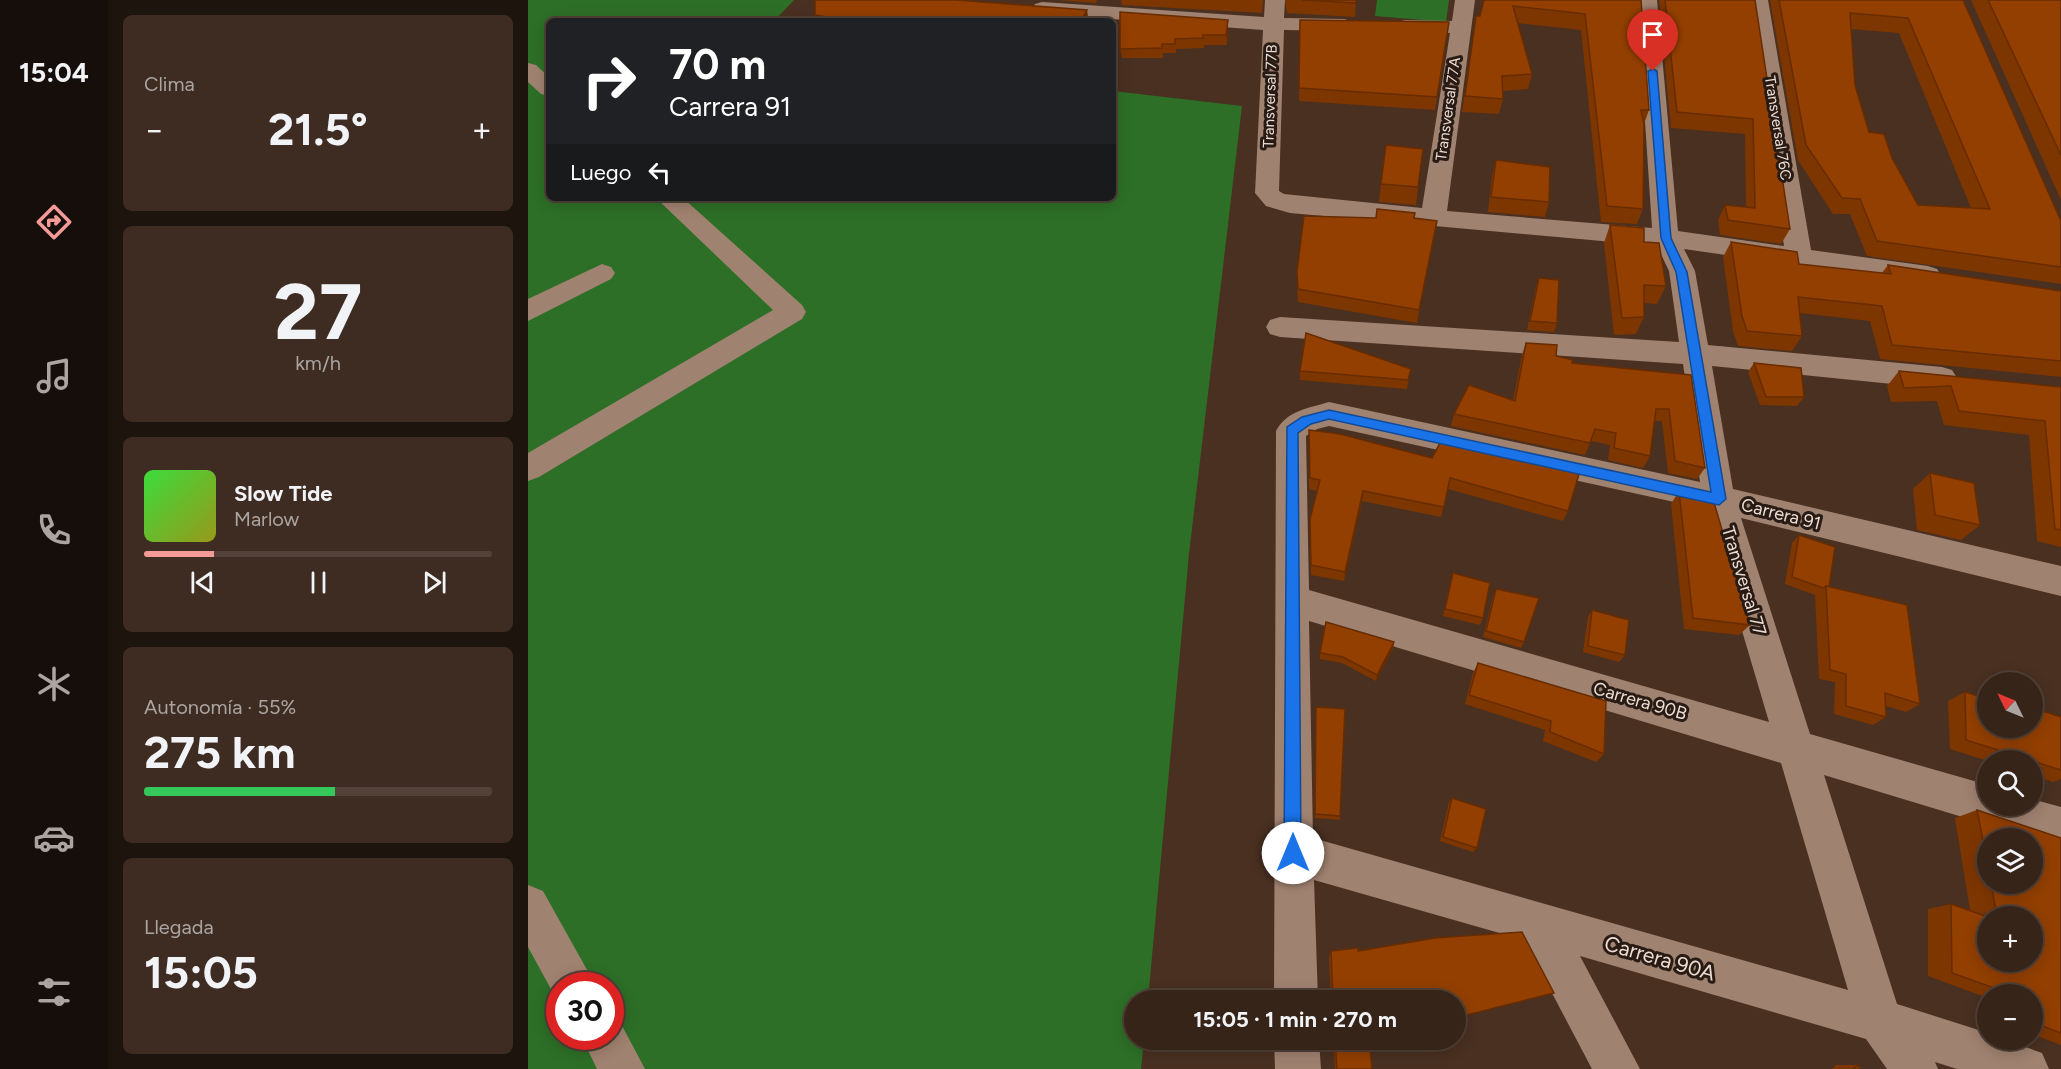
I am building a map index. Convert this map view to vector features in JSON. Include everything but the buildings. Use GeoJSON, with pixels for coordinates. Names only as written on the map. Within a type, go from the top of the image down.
{"type":"FeatureCollection","features":[{"type":"Feature","properties":{"kind":"street","name":"Transversal 77B"},"geometry":{"type":"LineString","coordinates":[[1275,0],[1272,24],[1267,193],[1275,200],[1290,205],[1433,218]]}},
{"type":"Feature","properties":{"kind":"street","name":"Transversal 77A"},"geometry":{"type":"LineString","coordinates":[[1433,218],[1465,0]]}},
{"type":"Feature","properties":{"kind":"street","name":"Transversal 77"},"geometry":{"type":"LineString","coordinates":[[1647,0],[1666,238],[1682,272],[1719,499],[1880,1021],[1915,1069]]}},
{"type":"Feature","properties":{"kind":"street","name":"Transversal 76C"},"geometry":{"type":"LineString","coordinates":[[1758,0],[1799,256]]}},
{"type":"Feature","properties":{"kind":"street"},"geometry":{"type":"LineString","coordinates":[[1025,7],[1272,24],[1366,25]]}},
{"type":"Feature","properties":{"kind":"street"},"geometry":{"type":"LineString","coordinates":[[1389,26],[1460,27]]}},
{"type":"Feature","properties":{"kind":"street"},"geometry":{"type":"LineString","coordinates":[[528,69],[546,86]]}},
{"type":"Feature","properties":{"kind":"street"},"geometry":{"type":"LineString","coordinates":[[528,468],[792,312],[671,201]]}},
{"type":"Feature","properties":{"kind":"street"},"geometry":{"type":"LineString","coordinates":[[1433,218],[1666,238],[1947,278]]}},
{"type":"Feature","properties":{"kind":"street"},"geometry":{"type":"LineString","coordinates":[[528,311],[602,273]]}},
{"type":"Feature","properties":{"kind":"street"},"geometry":{"type":"LineString","coordinates":[[1280,327],[1697,354],[1967,381]]}},
{"type":"Feature","properties":{"kind":"street","name":"Carrera 91"},"geometry":{"type":"LineString","coordinates":[[1291,600],[1291,431],[1307,420],[1329,414],[1719,499],[2061,581]]}},
{"type":"Feature","properties":{"kind":"street"},"geometry":{"type":"LineString","coordinates":[[1291,600],[1296,990]]}},
{"type":"Feature","properties":{"kind":"street","name":"Carrera 90B"},"geometry":{"type":"LineString","coordinates":[[1291,600],[1977,801]]}},
{"type":"Feature","properties":{"kind":"street","name":"Carrera 90B"},"geometry":{"type":"LineString","coordinates":[[2025,816],[2061,827]]}},
{"type":"Feature","properties":{"kind":"street","name":"Carrera 90A"},"geometry":{"type":"LineString","coordinates":[[1293,853],[1880,1021],[2026,1069]]}},
{"type":"Feature","properties":{"kind":"street"},"geometry":{"type":"LineString","coordinates":[[528,906],[566,972]]}},
{"type":"Feature","properties":{"kind":"street"},"geometry":{"type":"LineString","coordinates":[[1538,923],[1617,1069]]}},
{"type":"Feature","properties":{"kind":"street"},"geometry":{"type":"LineString","coordinates":[[611,1050],[622,1069]]}},
{"type":"Feature","properties":{"kind":"street"},"geometry":{"type":"LineString","coordinates":[[1297,1050],[1298,1069]]}},
{"type":"Feature","properties":{"kind":"green space"},"geometry":{"type":"Polygon","coordinates":[[[528,0],[794,0],[777,18],[546,18],[546,201],[1116,201],[1116,91],[1242,106],[1189,554],[1149,990],[1124,990],[1124,1050],[1143,1050],[1141,1069],[528,1069],[528,0]]]}},
{"type":"Feature","properties":{"kind":"green space"},"geometry":{"type":"Polygon","coordinates":[[[1377,0],[1449,0],[1446,22],[1375,16],[1377,0]]]}},
{"type":"Feature","properties":{"kind":"route"},"geometry":{"type":"LineString","coordinates":[[1293,853],[1291,431],[1307,420],[1329,414],[1719,499],[1682,272],[1666,238],[1653,71]]}}]}
